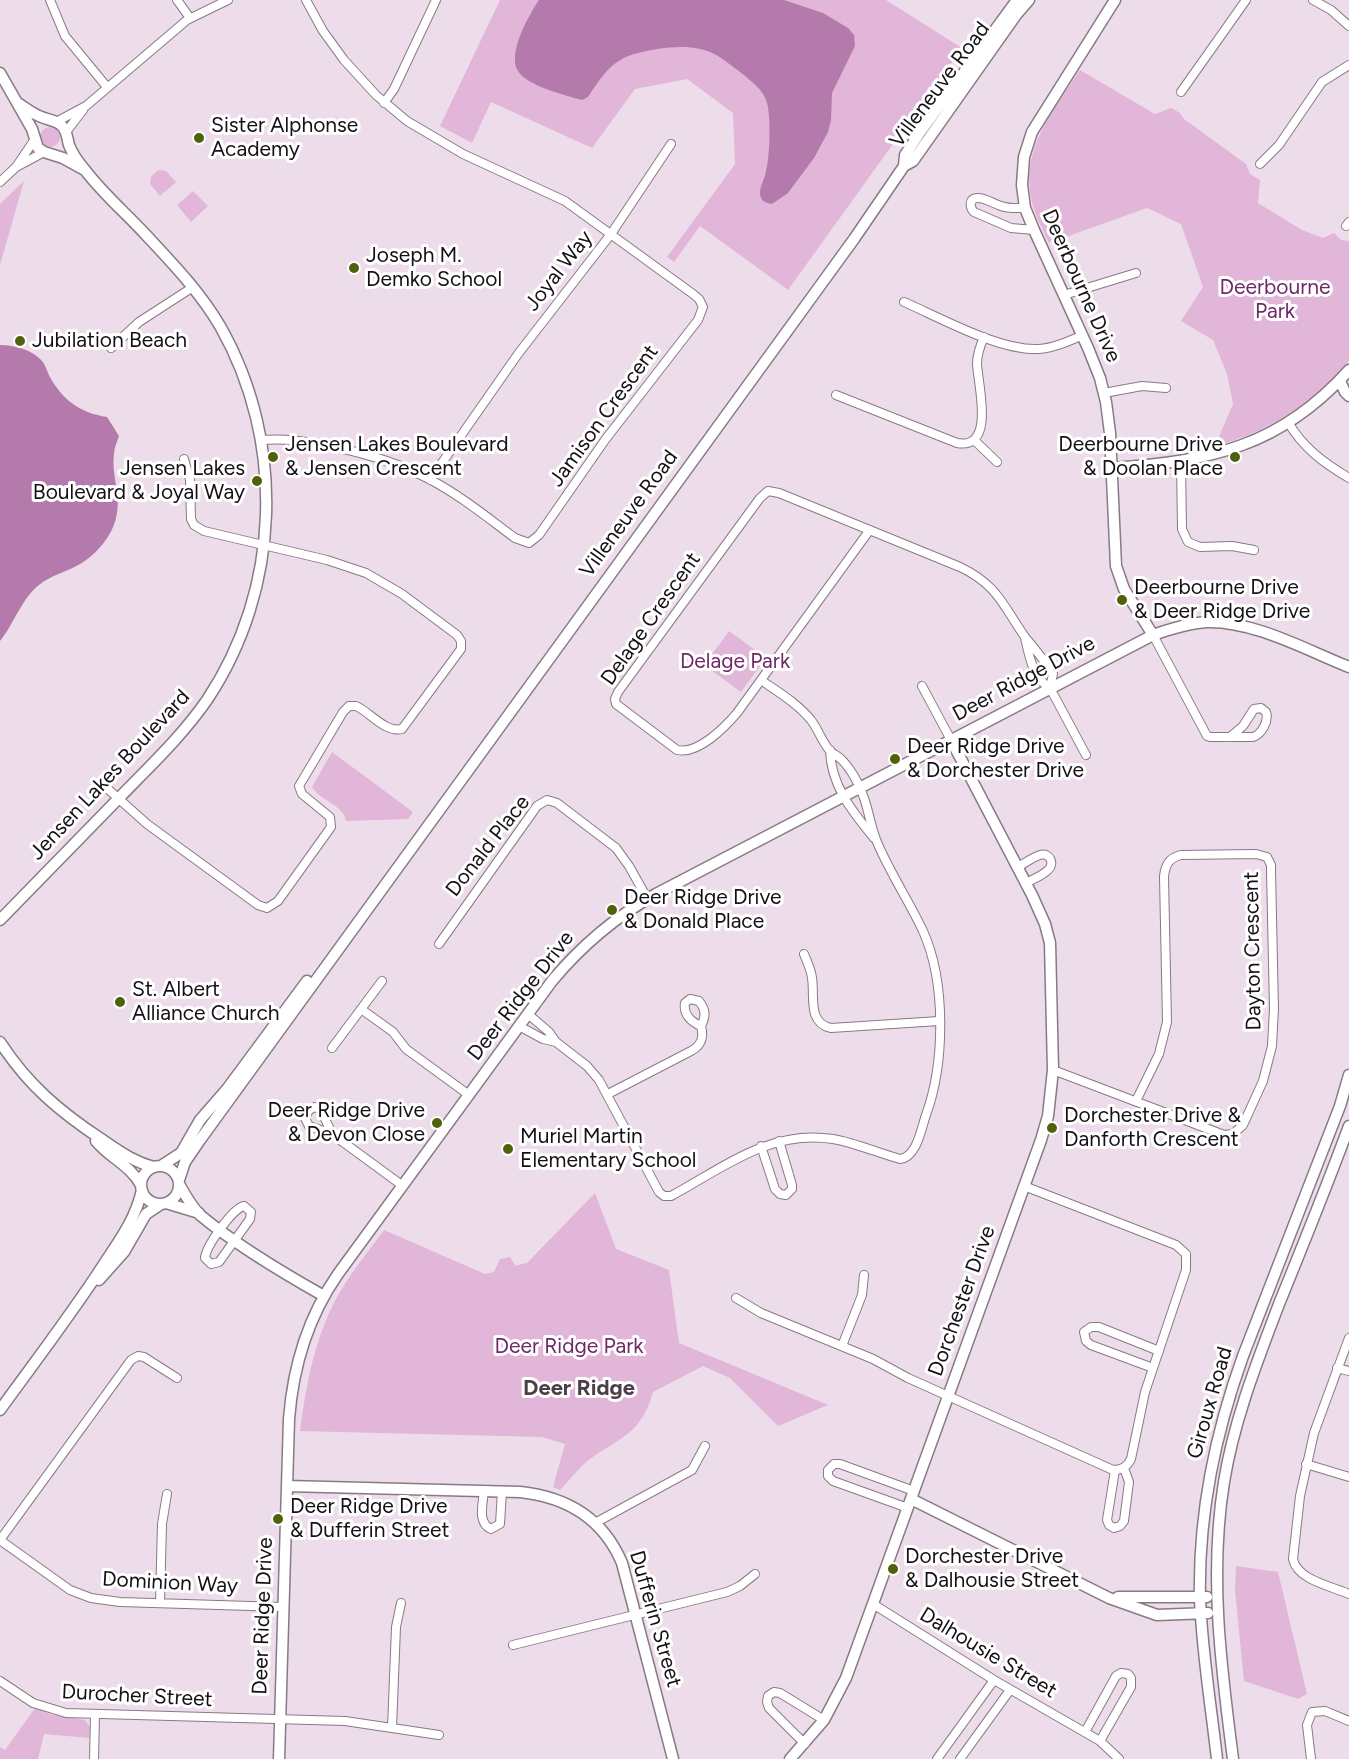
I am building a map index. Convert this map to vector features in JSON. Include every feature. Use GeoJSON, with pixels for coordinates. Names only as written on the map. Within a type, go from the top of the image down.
{"type":"FeatureCollection","features":[{"type":"Feature","properties":{"kind":"street"},"geometry":{"type":"LineString","coordinates":[[50,0],[65,36],[108,87]]}},
{"type":"Feature","properties":{"kind":"street"},"geometry":{"type":"LineString","coordinates":[[177,0],[190,18]]}},
{"type":"Feature","properties":{"kind":"street"},"geometry":{"type":"LineString","coordinates":[[16,167],[62,149],[66,135],[86,106],[190,18],[228,0]]}},
{"type":"Feature","properties":{"kind":"street","name":"Joyal Way"},"geometry":{"type":"LineString","coordinates":[[306,0],[323,31],[344,60],[384,103],[429,135],[463,154],[557,196],[611,234],[518,354],[430,480]]}},
{"type":"Feature","properties":{"kind":"street"},"geometry":{"type":"LineString","coordinates":[[384,103],[394,89],[436,0]]}},
{"type":"Feature","properties":{"kind":"street","name":"Villeneuve Road"},"geometry":{"type":"LineString","coordinates":[[904,165],[905,155],[921,131],[1017,0]]}},
{"type":"Feature","properties":{"kind":"street","name":"Villeneuve Road"},"geometry":{"type":"LineString","coordinates":[[179,1182],[185,1162],[200,1140],[384,884],[854,240],[904,165],[913,160],[1029,0]]}},
{"type":"Feature","properties":{"kind":"street","name":"Deerbourne Drive"},"geometry":{"type":"LineString","coordinates":[[1115,0],[1032,132],[1022,171],[1025,208],[1095,363],[1104,393],[1112,468],[1114,550],[1117,572],[1124,589],[1153,635]]}},
{"type":"Feature","properties":{"kind":"street"},"geometry":{"type":"LineString","coordinates":[[1181,92],[1246,0]]}},
{"type":"Feature","properties":{"kind":"street"},"geometry":{"type":"LineString","coordinates":[[1313,0],[1331,10],[1349,26]]}},
{"type":"Feature","properties":{"kind":"street"},"geometry":{"type":"LineString","coordinates":[[1260,164],[1279,144],[1322,82],[1349,65]]}},
{"type":"Feature","properties":{"kind":"street"},"geometry":{"type":"LineString","coordinates":[[0,73],[18,103],[38,148],[47,153]]}},
{"type":"Feature","properties":{"kind":"street"},"geometry":{"type":"LineString","coordinates":[[18,103],[37,115],[54,121],[63,127],[66,135]]}},
{"type":"Feature","properties":{"kind":"street"},"geometry":{"type":"LineString","coordinates":[[0,182],[16,167],[35,137],[40,124],[54,121],[86,106]]}},
{"type":"Feature","properties":{"kind":"street","name":"Jensen Lakes Boulevard"},"geometry":{"type":"LineString","coordinates":[[0,920],[187,726],[206,700],[224,671],[241,635],[253,600],[264,545],[267,496],[261,440],[249,391],[234,353],[193,287],[84,170],[66,135]]}},
{"type":"Feature","properties":{"kind":"street"},"geometry":{"type":"LineString","coordinates":[[611,234],[671,144]]}},
{"type":"Feature","properties":{"kind":"street","name":"Jensen Lakes Boulevard"},"geometry":{"type":"LineString","coordinates":[[47,153],[63,158],[84,170]]}},
{"type":"Feature","properties":{"kind":"street"},"geometry":{"type":"LineString","coordinates":[[1025,208],[1006,207],[978,198],[971,201],[970,206],[974,212],[1007,226],[1034,230]]}},
{"type":"Feature","properties":{"kind":"street","name":"Jamison Crescent"},"geometry":{"type":"LineString","coordinates":[[430,480],[467,503],[515,538],[526,543],[532,541],[539,535],[605,440],[698,320],[703,307],[696,297],[611,234]]}},
{"type":"Feature","properties":{"kind":"street"},"geometry":{"type":"LineString","coordinates":[[1064,295],[1136,273]]}},
{"type":"Feature","properties":{"kind":"street"},"geometry":{"type":"LineString","coordinates":[[111,348],[139,322],[193,287]]}},
{"type":"Feature","properties":{"kind":"street"},"geometry":{"type":"LineString","coordinates":[[904,302],[984,337],[1011,346],[1033,349],[1059,345],[1083,335]]}},
{"type":"Feature","properties":{"kind":"street"},"geometry":{"type":"LineString","coordinates":[[836,394],[957,443],[968,443],[978,434],[981,420],[982,399],[977,362],[984,337]]}},
{"type":"Feature","properties":{"kind":"street"},"geometry":{"type":"LineString","coordinates":[[1349,370],[1344,382],[1345,392],[1349,396]]}},
{"type":"Feature","properties":{"kind":"street"},"geometry":{"type":"LineString","coordinates":[[1112,468],[1181,462],[1244,445],[1288,422],[1344,382]]}},
{"type":"Feature","properties":{"kind":"street"},"geometry":{"type":"LineString","coordinates":[[1104,393],[1143,386],[1166,388]]}},
{"type":"Feature","properties":{"kind":"street"},"geometry":{"type":"LineString","coordinates":[[1288,422],[1299,440],[1349,478]]}},
{"type":"Feature","properties":{"kind":"street"},"geometry":{"type":"LineString","coordinates":[[261,440],[294,440],[351,451],[384,460],[430,480]]}},
{"type":"Feature","properties":{"kind":"street"},"geometry":{"type":"LineString","coordinates":[[974,440],[997,462]]}},
{"type":"Feature","properties":{"kind":"street"},"geometry":{"type":"LineString","coordinates":[[100,782],[147,824],[258,905],[264,908],[272,906],[278,901],[331,827],[330,817],[302,794],[299,786],[343,712],[349,706],[356,706],[389,728],[402,729],[459,653],[461,645],[457,635],[382,581],[334,562],[204,531],[194,525],[191,515],[190,480],[184,459]]}},
{"type":"Feature","properties":{"kind":"street"},"geometry":{"type":"LineString","coordinates":[[1181,462],[1182,528],[1188,542],[1200,547],[1232,546],[1254,550]]}},
{"type":"Feature","properties":{"kind":"street","name":"Delage Crescent"},"geometry":{"type":"LineString","coordinates":[[869,531],[761,680],[723,728],[703,743],[686,751],[672,747],[621,709],[615,701],[618,692],[765,492],[771,491],[779,493],[973,574],[988,584],[1001,598],[1024,635],[1053,674],[1050,688],[1039,681],[1030,661],[1024,635]]}},
{"type":"Feature","properties":{"kind":"street","name":"Deer Ridge Drive"},"geometry":{"type":"LineString","coordinates":[[279,1759],[289,1419],[295,1377],[309,1328],[324,1296],[402,1186],[564,966],[583,946],[616,918],[647,898],[1153,635],[1196,623],[1218,622],[1238,625],[1349,667]]}},
{"type":"Feature","properties":{"kind":"street"},"geometry":{"type":"LineString","coordinates":[[1153,635],[1205,733],[1210,737],[1230,737],[1253,737],[1260,734],[1268,716],[1266,712],[1261,708],[1254,709],[1243,726],[1230,737]]}},
{"type":"Feature","properties":{"kind":"street"},"geometry":{"type":"LineString","coordinates":[[761,680],[804,713],[816,726],[830,750],[842,759],[864,797],[877,841]]}},
{"type":"Feature","properties":{"kind":"street"},"geometry":{"type":"LineString","coordinates":[[922,686],[951,740]]}},
{"type":"Feature","properties":{"kind":"street"},"geometry":{"type":"LineString","coordinates":[[1050,688],[1086,754]]}},
{"type":"Feature","properties":{"kind":"street","name":"Dorchester Drive"},"geometry":{"type":"LineString","coordinates":[[790,1759],[824,1720],[846,1678],[1048,1116],[1053,1070],[1050,943],[1042,916],[1026,883],[951,740]]}},
{"type":"Feature","properties":{"kind":"street"},"geometry":{"type":"LineString","coordinates":[[528,1014],[549,1032],[556,1042],[587,1066],[608,1094],[659,1192],[664,1196],[671,1196],[742,1155],[761,1146],[780,1141],[810,1137],[832,1139],[906,1159],[914,1148],[935,1087],[939,1054],[939,1021],[938,991],[933,959],[923,931],[877,841],[843,796],[831,764],[830,750]]}},
{"type":"Feature","properties":{"kind":"street","name":"Donald Place"},"geometry":{"type":"LineString","coordinates":[[439,944],[537,806],[547,800],[557,803],[616,848],[647,898]]}},
{"type":"Feature","properties":{"kind":"street","name":"Dayton Crescent"},"geometry":{"type":"LineString","coordinates":[[1053,1070],[1224,1135],[1233,1134],[1243,1125],[1263,1081],[1273,1036],[1271,865],[1267,857],[1256,854],[1181,855],[1168,862],[1164,877],[1167,1022],[1159,1054],[1136,1101]]}},
{"type":"Feature","properties":{"kind":"street"},"geometry":{"type":"LineString","coordinates":[[1018,867],[1043,855],[1048,856],[1051,860],[1052,865],[1049,869],[1026,883]]}},
{"type":"Feature","properties":{"kind":"street","name":"Villeneuve Road"},"geometry":{"type":"LineString","coordinates":[[157,1166],[181,1154],[200,1120],[227,1089],[345,931],[384,884]]}},
{"type":"Feature","properties":{"kind":"street"},"geometry":{"type":"LineString","coordinates":[[804,954],[812,979],[815,1019],[824,1027],[939,1021]]}},
{"type":"Feature","properties":{"kind":"street"},"geometry":{"type":"LineString","coordinates":[[332,1048],[382,981]]}},
{"type":"Feature","properties":{"kind":"street"},"geometry":{"type":"LineString","coordinates":[[361,1009],[393,1032],[403,1046],[424,1063],[469,1095]]}},
{"type":"Feature","properties":{"kind":"street"},"geometry":{"type":"LineString","coordinates":[[519,1026],[543,1039],[556,1042]]}},
{"type":"Feature","properties":{"kind":"street"},"geometry":{"type":"LineString","coordinates":[[608,1094],[696,1048],[702,1040],[701,1026]]}},
{"type":"Feature","properties":{"kind":"street"},"geometry":{"type":"LineString","coordinates":[[0,1042],[31,1083],[54,1106],[86,1130],[132,1159],[174,1172],[186,1198],[199,1213],[278,1269],[324,1296]]}},
{"type":"Feature","properties":{"kind":"street","name":"Giroux Road"},"geometry":{"type":"LineString","coordinates":[[1217,1759],[1200,1597],[1205,1508],[1211,1469],[1221,1422],[1243,1356],[1327,1140],[1349,1076]]}},
{"type":"Feature","properties":{"kind":"street","name":"Giroux Road"},"geometry":{"type":"LineString","coordinates":[[1233,1759],[1217,1612],[1220,1512],[1238,1420],[1253,1372],[1345,1146],[1349,1126]]}},
{"type":"Feature","properties":{"kind":"street"},"geometry":{"type":"LineString","coordinates":[[86,1130],[105,1151],[130,1169],[149,1200],[199,1213]]}},
{"type":"Feature","properties":{"kind":"street"},"geometry":{"type":"LineString","coordinates":[[332,1134],[402,1186]]}},
{"type":"Feature","properties":{"kind":"street"},"geometry":{"type":"LineString","coordinates":[[1327,1140],[1345,1146]]}},
{"type":"Feature","properties":{"kind":"street"},"geometry":{"type":"LineString","coordinates":[[761,1146],[775,1189],[778,1193],[786,1195],[792,1189],[792,1185],[780,1141]]}},
{"type":"Feature","properties":{"kind":"street"},"geometry":{"type":"LineString","coordinates":[[0,1410],[86,1293],[125,1235],[135,1214],[145,1174],[157,1166]]}},
{"type":"Feature","properties":{"kind":"street"},"geometry":{"type":"LineString","coordinates":[[86,1293],[124,1252],[146,1214],[177,1194],[179,1182]]}},
{"type":"Feature","properties":{"kind":"street"},"geometry":{"type":"LineString","coordinates":[[736,1298],[761,1312],[873,1359],[948,1396],[1115,1470],[1124,1468],[1131,1459],[1153,1368],[1188,1263],[1184,1250],[1024,1186]]}},
{"type":"Feature","properties":{"kind":"street"},"geometry":{"type":"LineString","coordinates":[[240,1207],[248,1208],[251,1212],[250,1219],[235,1240],[219,1262],[211,1264],[207,1262],[206,1250],[221,1229],[240,1207]]}},
{"type":"Feature","properties":{"kind":"street"},"geometry":{"type":"LineString","coordinates":[[842,1346],[862,1296],[864,1275]]}},
{"type":"Feature","properties":{"kind":"street"},"geometry":{"type":"LineString","coordinates":[[1153,1368],[1091,1345],[1086,1341],[1084,1332],[1091,1327],[1099,1327],[1159,1351]]}},
{"type":"Feature","properties":{"kind":"street"},"geometry":{"type":"LineString","coordinates":[[1349,1338],[1317,1424],[1306,1464],[1296,1529],[1294,1562],[1301,1573],[1349,1594]]}},
{"type":"Feature","properties":{"kind":"street"},"geometry":{"type":"LineString","coordinates":[[0,1540],[131,1360],[138,1356],[144,1357],[177,1378]]}},
{"type":"Feature","properties":{"kind":"street"},"geometry":{"type":"LineString","coordinates":[[1337,1368],[1349,1371]]}},
{"type":"Feature","properties":{"kind":"street"},"geometry":{"type":"LineString","coordinates":[[596,1523],[692,1470],[705,1446]]}},
{"type":"Feature","properties":{"kind":"street"},"geometry":{"type":"LineString","coordinates":[[911,1499],[833,1481],[828,1476],[828,1470],[831,1465],[840,1464],[911,1499],[1109,1598],[1157,1615],[1217,1612]]}},
{"type":"Feature","properties":{"kind":"street"},"geometry":{"type":"LineString","coordinates":[[1306,1464],[1349,1478]]}},
{"type":"Feature","properties":{"kind":"street"},"geometry":{"type":"LineString","coordinates":[[1115,1470],[1107,1520],[1114,1528],[1120,1526],[1124,1521],[1129,1482],[1124,1468]]}},
{"type":"Feature","properties":{"kind":"street","name":"Dufferin Street"},"geometry":{"type":"LineString","coordinates":[[287,1485],[531,1493],[554,1497],[596,1523],[615,1548],[622,1563],[673,1759]]}},
{"type":"Feature","properties":{"kind":"street"},"geometry":{"type":"LineString","coordinates":[[484,1490],[482,1520],[485,1526],[491,1529],[500,1524],[502,1491]]}},
{"type":"Feature","properties":{"kind":"street"},"geometry":{"type":"LineString","coordinates":[[160,1602],[162,1524],[167,1494]]}},
{"type":"Feature","properties":{"kind":"street","name":"Dominion Way"},"geometry":{"type":"LineString","coordinates":[[0,1540],[80,1595],[120,1602],[283,1606]]}},
{"type":"Feature","properties":{"kind":"street"},"geometry":{"type":"LineString","coordinates":[[513,1645],[727,1592],[740,1586],[755,1574]]}},
{"type":"Feature","properties":{"kind":"street"},"geometry":{"type":"LineString","coordinates":[[1109,1598],[1217,1597]]}},
{"type":"Feature","properties":{"kind":"street"},"geometry":{"type":"LineString","coordinates":[[392,1728],[396,1627],[401,1604]]}},
{"type":"Feature","properties":{"kind":"street","name":"Dalhousie Street"},"geometry":{"type":"LineString","coordinates":[[873,1604],[994,1680],[1085,1731],[1100,1741],[1119,1759]]}},
{"type":"Feature","properties":{"kind":"street"},"geometry":{"type":"LineString","coordinates":[[1085,1731],[1116,1676],[1128,1674],[1131,1678],[1131,1687],[1100,1741]]}},
{"type":"Feature","properties":{"kind":"street"},"geometry":{"type":"LineString","coordinates":[[937,1759],[994,1680]]}},
{"type":"Feature","properties":{"kind":"street","name":"Durocher Street"},"geometry":{"type":"LineString","coordinates":[[0,1681],[20,1696],[42,1707],[66,1713],[345,1721],[439,1735]]}},
{"type":"Feature","properties":{"kind":"street"},"geometry":{"type":"LineString","coordinates":[[960,1759],[1010,1689]]}},
{"type":"Feature","properties":{"kind":"street"},"geometry":{"type":"LineString","coordinates":[[804,1744],[769,1708],[768,1696],[774,1692],[780,1693],[824,1720]]}},
{"type":"Feature","properties":{"kind":"street"},"geometry":{"type":"LineString","coordinates":[[1311,1759],[1307,1725],[1312,1712],[1325,1711],[1349,1721]]}},
{"type":"Feature","properties":{"kind":"street"},"geometry":{"type":"LineString","coordinates":[[94,1759],[95,1715]]}},
{"type":"Feature","properties":{"kind":"green space"},"geometry":{"type":"Polygon","coordinates":[[[500,0],[886,0],[962,48],[788,290],[700,226],[674,262],[667,257],[735,164],[733,113],[687,79],[635,89],[592,148],[491,102],[472,143],[440,126],[500,0]]]}},
{"type":"Feature","properties":{"kind":"green space","name":"Deerbourne Park"},"geometry":{"type":"Polygon","coordinates":[[[1080,70],[1155,114],[1171,108],[1180,113],[1184,119],[1246,164],[1250,174],[1260,180],[1258,203],[1302,230],[1323,238],[1334,233],[1341,240],[1349,241],[1349,361],[1321,390],[1289,414],[1253,433],[1215,446],[1233,404],[1227,374],[1213,340],[1181,321],[1203,287],[1181,224],[1147,208],[1049,243],[1034,209],[1030,189],[1033,152],[1048,119],[1080,70]]]}},
{"type":"Feature","properties":{"kind":"green space"},"geometry":{"type":"Polygon","coordinates":[[[50,127],[57,130],[60,137],[57,144],[50,147],[43,144],[40,137],[43,130],[50,127]]]}},
{"type":"Feature","properties":{"kind":"green space"},"geometry":{"type":"Polygon","coordinates":[[[158,170],[166,171],[176,182],[160,196],[150,184],[151,177],[158,170]]]}},
{"type":"Feature","properties":{"kind":"green space"},"geometry":{"type":"Polygon","coordinates":[[[24,181],[0,265],[0,204],[24,181]]]}},
{"type":"Feature","properties":{"kind":"green space"},"geometry":{"type":"Polygon","coordinates":[[[193,191],[208,206],[191,222],[177,205],[193,191]]]}},
{"type":"Feature","properties":{"kind":"green space","name":"Delage Park"},"geometry":{"type":"Polygon","coordinates":[[[729,631],[766,658],[741,692],[704,665],[729,631]]]}},
{"type":"Feature","properties":{"kind":"green space"},"geometry":{"type":"Polygon","coordinates":[[[332,752],[413,812],[408,819],[346,821],[336,806],[312,787],[332,752]]]}},
{"type":"Feature","properties":{"kind":"green space","name":"Deer Ridge Park"},"geometry":{"type":"Polygon","coordinates":[[[595,1193],[616,1249],[669,1270],[679,1343],[828,1405],[778,1426],[730,1378],[703,1366],[653,1392],[643,1417],[629,1433],[586,1462],[560,1490],[553,1487],[565,1444],[542,1437],[300,1431],[311,1368],[325,1322],[343,1287],[384,1230],[485,1274],[494,1272],[500,1259],[510,1257],[515,1265],[513,1266],[527,1263],[595,1193]]]}},
{"type":"Feature","properties":{"kind":"green space"},"geometry":{"type":"Polygon","coordinates":[[[1236,1566],[1278,1572],[1307,1694],[1298,1699],[1244,1681],[1235,1590],[1236,1566]]]}},
{"type":"Feature","properties":{"kind":"green space"},"geometry":{"type":"Polygon","coordinates":[[[35,1708],[52,1715],[85,1720],[90,1727],[89,1738],[44,1734],[38,1759],[0,1759],[0,1747],[5,1750],[35,1708]]]}},
{"type":"Feature","properties":{"kind":"shaded area"},"geometry":{"type":"Polygon","coordinates":[[[539,0],[784,0],[823,13],[848,28],[854,35],[855,46],[832,93],[828,132],[814,158],[788,193],[772,204],[762,200],[760,196],[768,156],[767,103],[763,94],[752,82],[718,56],[699,49],[679,47],[648,51],[621,59],[603,75],[588,97],[582,100],[547,89],[529,81],[518,71],[515,63],[515,54],[521,34],[539,0]]]}},
{"type":"Feature","properties":{"kind":"shaded area"},"geometry":{"type":"Polygon","coordinates":[[[0,345],[12,346],[34,354],[43,362],[56,387],[68,400],[81,409],[107,417],[119,436],[113,462],[118,510],[111,532],[86,560],[33,590],[0,641],[0,345]]]}},
{"type":"Feature","properties":{"kind":"place","name":"Sister Alphonse Academy"},"geometry":{"type":"Point","coordinates":[199,138]}},
{"type":"Feature","properties":{"kind":"place","name":"Joseph M. Demko School"},"geometry":{"type":"Point","coordinates":[354,268]}},
{"type":"Feature","properties":{"kind":"place","name":"Jubilation Beach"},"geometry":{"type":"Point","coordinates":[20,341]}},
{"type":"Feature","properties":{"kind":"place","name":"Jensen Lakes Boulevard & Jensen Crescent"},"geometry":{"type":"Point","coordinates":[273,457]}},
{"type":"Feature","properties":{"kind":"place","name":"Deerbourne Drive & Doolan Place"},"geometry":{"type":"Point","coordinates":[1235,457]}},
{"type":"Feature","properties":{"kind":"place","name":"Jensen Lakes Boulevard & Joyal Way"},"geometry":{"type":"Point","coordinates":[257,481]}},
{"type":"Feature","properties":{"kind":"place","name":"Deerbourne Drive & Deer Ridge Drive"},"geometry":{"type":"Point","coordinates":[1122,600]}},
{"type":"Feature","properties":{"kind":"place","name":"Deer Ridge Drive & Dorchester Drive"},"geometry":{"type":"Point","coordinates":[895,759]}},
{"type":"Feature","properties":{"kind":"place","name":"Deer Ridge Drive & Donald Place"},"geometry":{"type":"Point","coordinates":[612,910]}},
{"type":"Feature","properties":{"kind":"place","name":"St. Albert Alliance Church"},"geometry":{"type":"Point","coordinates":[120,1002]}},
{"type":"Feature","properties":{"kind":"place","name":"Deer Ridge Drive & Devon Close"},"geometry":{"type":"Point","coordinates":[437,1123]}},
{"type":"Feature","properties":{"kind":"place","name":"Dorchester Drive & Danforth Crescent"},"geometry":{"type":"Point","coordinates":[1052,1128]}},
{"type":"Feature","properties":{"kind":"place","name":"Muriel Martin Elementary School"},"geometry":{"type":"Point","coordinates":[508,1149]}},
{"type":"Feature","properties":{"kind":"place","name":"Deer Ridge Drive & Dufferin Street"},"geometry":{"type":"Point","coordinates":[278,1519]}},
{"type":"Feature","properties":{"kind":"place","name":"Dorchester Drive & Dalhousie Street"},"geometry":{"type":"Point","coordinates":[893,1569]}},
{"type":"Feature","properties":{"kind":"district","name":"Deer Ridge"},"geometry":{"type":"Point","coordinates":[579,1389]}}]}
